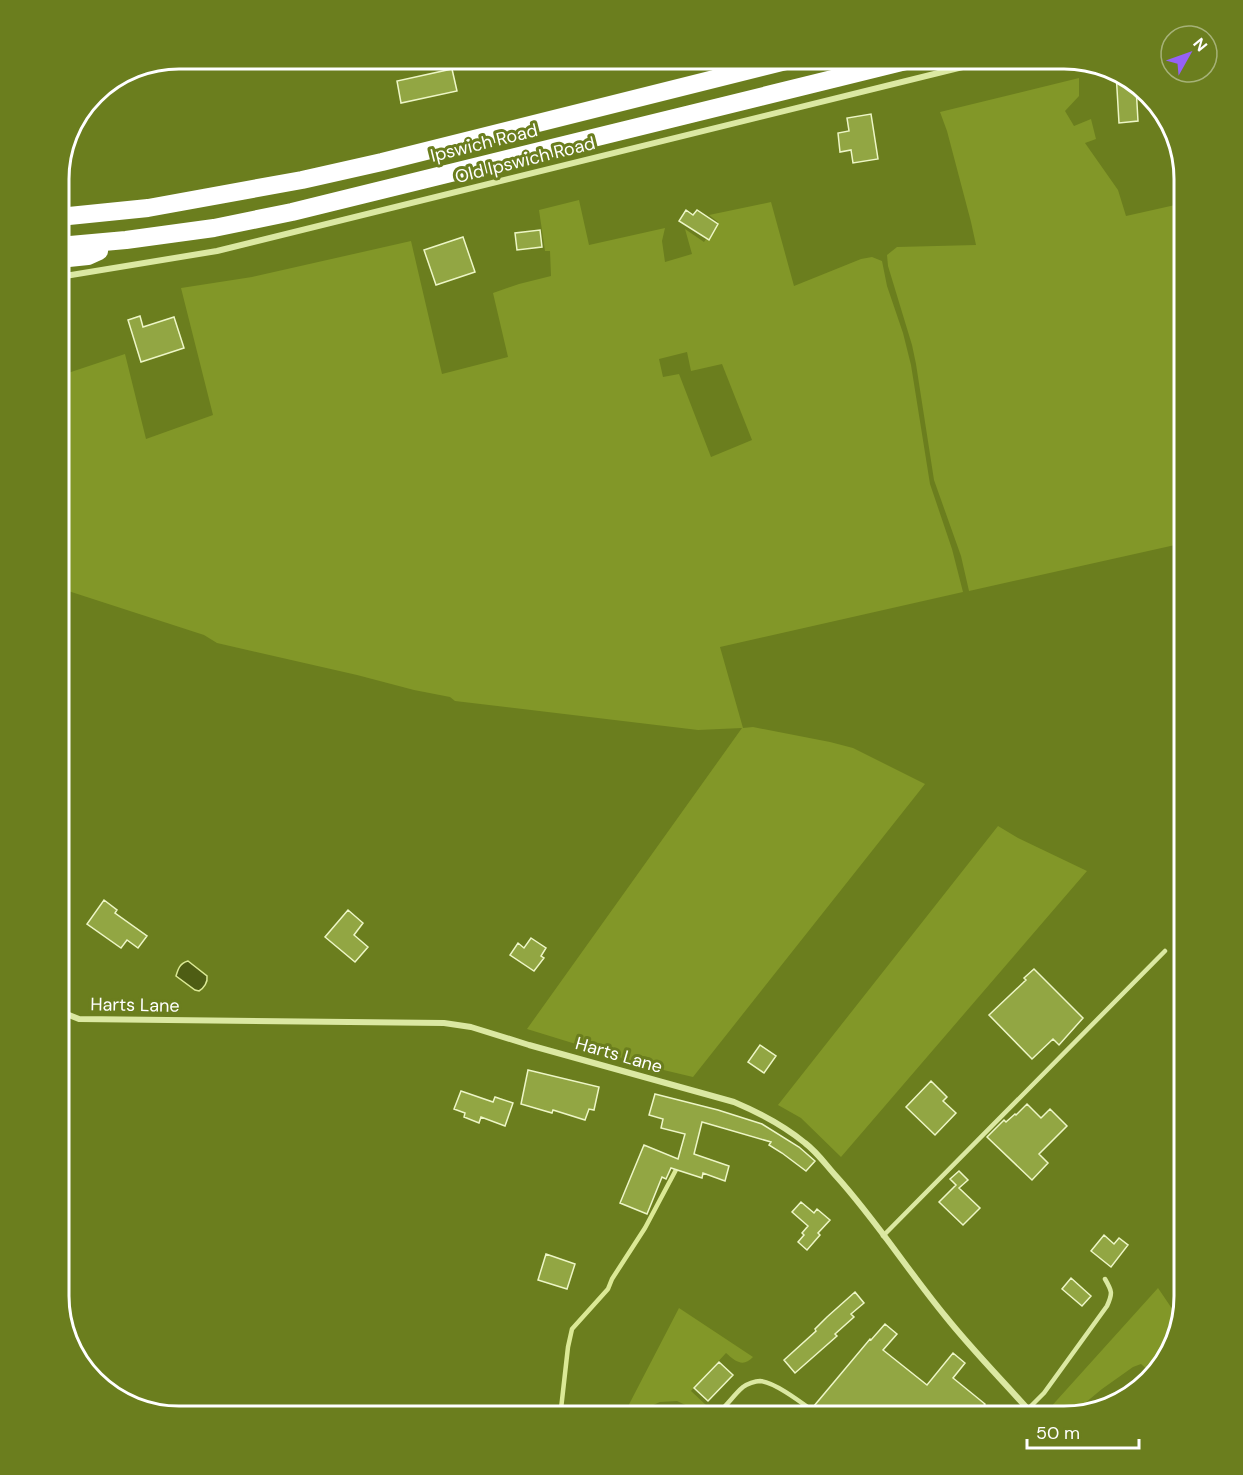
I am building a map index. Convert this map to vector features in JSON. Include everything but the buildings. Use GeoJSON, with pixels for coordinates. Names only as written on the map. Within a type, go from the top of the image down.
{"type":"FeatureCollection","features":[{"type":"Feature","properties":{"kind":"highway","name":"Ipswich Road"},"geometry":{"type":"LineString","coordinates":[[69,216],[148,208],[302,180],[752,69]]}},
{"type":"Feature","properties":{"kind":"highway","name":"Ipswich Road"},"geometry":{"type":"LineString","coordinates":[[69,245],[214,228],[292,212],[873,69]]}},
{"type":"Feature","properties":{"kind":"highway"},"geometry":{"type":"LineString","coordinates":[[69,258],[88,256],[126,240]]}},
{"type":"Feature","properties":{"kind":"street","name":"Old Ipswich Road"},"geometry":{"type":"LineString","coordinates":[[69,275],[217,251],[954,69]]}},
{"type":"Feature","properties":{"kind":"street","name":"Harts Lane"},"geometry":{"type":"LineString","coordinates":[[69,1015],[80,1019],[444,1023],[471,1027],[734,1102],[788,1129],[808,1145],[852,1194],[945,1317],[1024,1406]]}},
{"type":"Feature","properties":{"kind":"lane"},"geometry":{"type":"LineString","coordinates":[[706,80],[717,69]]}},
{"type":"Feature","properties":{"kind":"lane"},"geometry":{"type":"LineString","coordinates":[[883,1236],[1165,951]]}},
{"type":"Feature","properties":{"kind":"lane"},"geometry":{"type":"LineString","coordinates":[[1030,1406],[1044,1393],[1107,1306],[1111,1290],[1105,1279]]}},
{"type":"Feature","properties":{"kind":"lane"},"geometry":{"type":"LineString","coordinates":[[725,1406],[743,1387],[760,1381],[786,1392],[806,1406]]}},
{"type":"Feature","properties":{"kind":"shaded area"},"geometry":{"type":"Polygon","coordinates":[[[1079,78],[1079,96],[1065,111],[1074,126],[1091,119],[1096,139],[1085,143],[1118,190],[1126,216],[1174,205],[1174,545],[969,591],[961,556],[934,480],[916,364],[888,266],[887,255],[897,247],[976,245],[940,112],[1079,78]]]}},
{"type":"Feature","properties":{"kind":"shaded area"},"geometry":{"type":"Polygon","coordinates":[[[579,200],[589,245],[665,228],[662,241],[665,262],[692,254],[685,229],[704,242],[718,222],[709,215],[771,202],[794,286],[861,259],[872,257],[882,261],[887,286],[911,365],[930,484],[952,549],[963,592],[720,647],[743,728],[753,727],[853,748],[925,784],[693,1077],[651,1067],[653,1063],[646,1061],[644,1065],[527,1029],[742,728],[698,730],[455,701],[450,697],[217,643],[204,635],[69,591],[69,373],[125,354],[146,439],[213,415],[181,288],[252,277],[411,241],[442,374],[508,357],[493,293],[551,276],[550,251],[545,251],[539,210],[579,200]],[[687,352],[659,359],[663,377],[679,374],[711,457],[752,440],[722,364],[691,371],[687,352]]]}},
{"type":"Feature","properties":{"kind":"shaded area"},"geometry":{"type":"Polygon","coordinates":[[[998,826],[1087,871],[841,1157],[801,1118],[778,1105],[998,826]]]}},
{"type":"Feature","properties":{"kind":"shaded area"},"geometry":{"type":"Polygon","coordinates":[[[188,961],[207,976],[205,985],[199,991],[176,976],[181,965],[188,961]]]}},
{"type":"Feature","properties":{"kind":"shaded area"},"geometry":{"type":"Polygon","coordinates":[[[1158,1288],[1173,1310],[1172,1317],[1163,1344],[1146,1369],[1141,1364],[1133,1367],[1084,1404],[1052,1406],[1158,1288]]]}},
{"type":"Feature","properties":{"kind":"shaded area"},"geometry":{"type":"Polygon","coordinates":[[[679,1308],[753,1357],[742,1363],[726,1353],[691,1391],[706,1405],[704,1406],[688,1406],[677,1401],[660,1402],[651,1406],[628,1406],[679,1308]]]}},
{"type":"Feature","properties":{"kind":"waterway"},"geometry":{"type":"LineString","coordinates":[[561,1406],[572,1329],[608,1289],[645,1228],[678,1166]]}}]}
